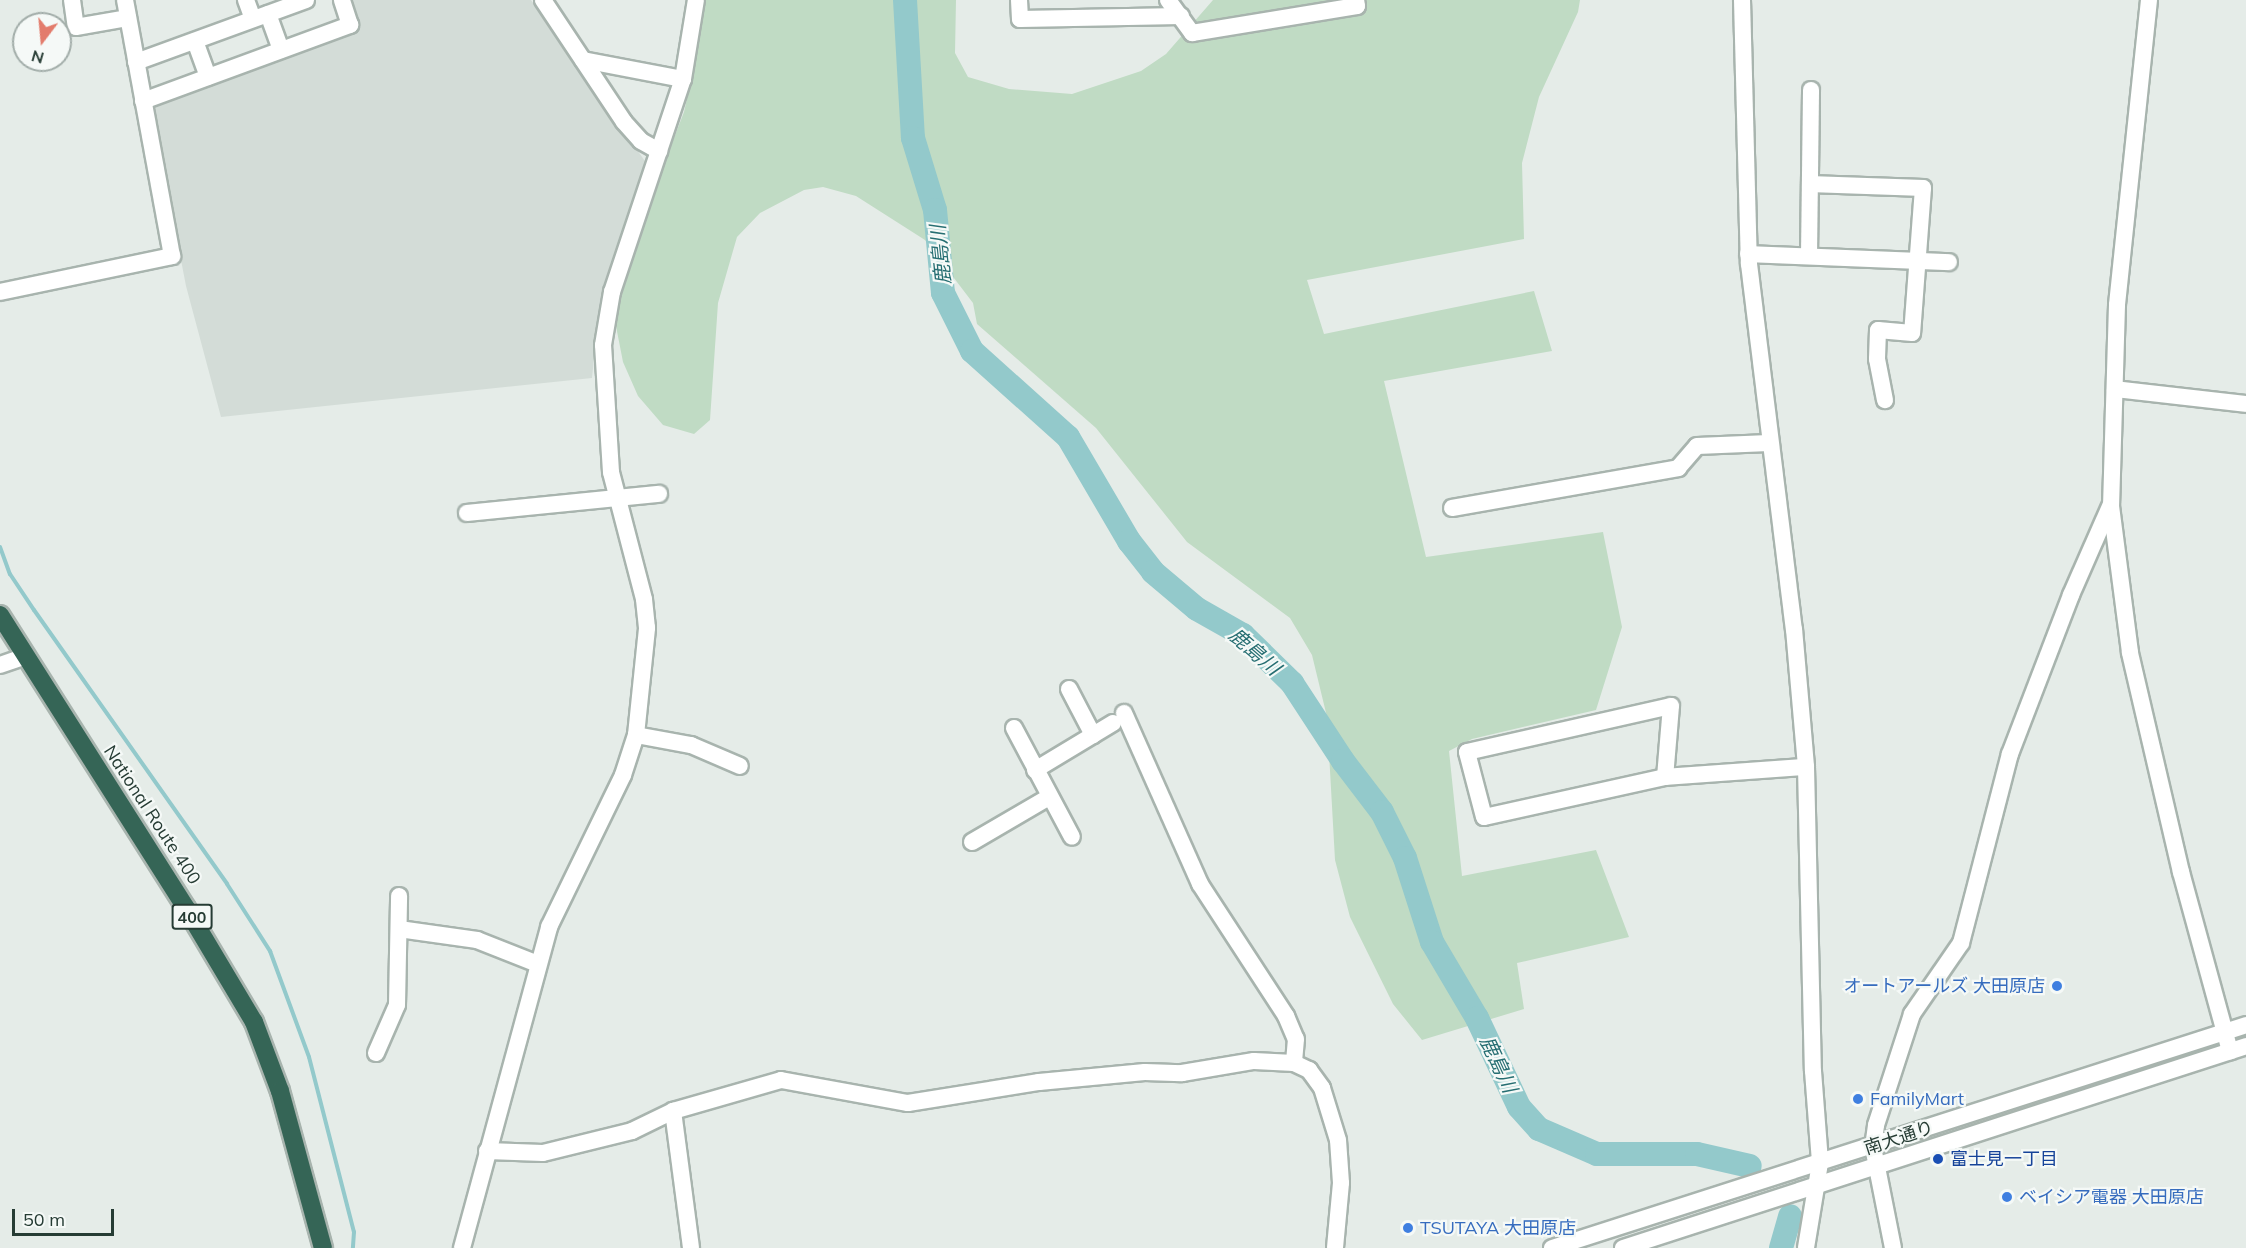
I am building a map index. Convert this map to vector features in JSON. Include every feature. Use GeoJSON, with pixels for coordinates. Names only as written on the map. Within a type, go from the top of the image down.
{"type":"FeatureCollection","features":[{"type":"Feature","properties":{"kind":"highway","name":"National Route 400"},"geometry":{"type":"LineString","coordinates":[[0,615],[186,908],[254,1022],[280,1091],[323,1248]]}},
{"type":"Feature","properties":{"kind":"street"},"geometry":{"type":"LineString","coordinates":[[72,0],[76,27],[128,18]]}},
{"type":"Feature","properties":{"kind":"street"},"geometry":{"type":"LineString","coordinates":[[0,292],[172,256],[125,0]]}},
{"type":"Feature","properties":{"kind":"street"},"geometry":{"type":"LineString","coordinates":[[246,0],[261,16],[281,50]]}},
{"type":"Feature","properties":{"kind":"street"},"geometry":{"type":"LineString","coordinates":[[136,62],[306,0]]}},
{"type":"Feature","properties":{"kind":"street"},"geometry":{"type":"LineString","coordinates":[[143,101],[350,25],[342,0]]}},
{"type":"Feature","properties":{"kind":"street"},"geometry":{"type":"LineString","coordinates":[[543,0],[624,122],[641,141],[659,151]]}},
{"type":"Feature","properties":{"kind":"street"},"geometry":{"type":"LineString","coordinates":[[462,1248],[549,927],[623,775],[636,735],[647,628],[644,599],[611,472],[602,376],[604,336],[612,292],[683,79],[696,0]]}},
{"type":"Feature","properties":{"kind":"street"},"geometry":{"type":"LineString","coordinates":[[1019,0],[1020,19],[1181,16]]}},
{"type":"Feature","properties":{"kind":"street"},"geometry":{"type":"LineString","coordinates":[[1168,0],[1192,33],[1357,6],[1356,0]]}},
{"type":"Feature","properties":{"kind":"street"},"geometry":{"type":"LineString","coordinates":[[1742,0],[1748,254],[1769,443],[1794,629],[1806,766],[1813,1071],[1820,1163],[1804,1244]]}},
{"type":"Feature","properties":{"kind":"street"},"geometry":{"type":"LineString","coordinates":[[2149,0],[2117,305],[2110,506],[2130,653],[2181,872],[2225,1032],[2238,1048]]}},
{"type":"Feature","properties":{"kind":"street"},"geometry":{"type":"LineString","coordinates":[[195,41],[208,77]]}},
{"type":"Feature","properties":{"kind":"street"},"geometry":{"type":"LineString","coordinates":[[583,60],[683,79]]}},
{"type":"Feature","properties":{"kind":"street"},"geometry":{"type":"LineString","coordinates":[[1809,256],[1811,90]]}},
{"type":"Feature","properties":{"kind":"street"},"geometry":{"type":"LineString","coordinates":[[1810,184],[1923,188],[1912,333],[1878,330],[1877,359],[1885,400]]}},
{"type":"Feature","properties":{"kind":"street"},"geometry":{"type":"LineString","coordinates":[[1748,254],[1949,262]]}},
{"type":"Feature","properties":{"kind":"street"},"geometry":{"type":"LineString","coordinates":[[2115,389],[2246,404]]}},
{"type":"Feature","properties":{"kind":"street"},"geometry":{"type":"LineString","coordinates":[[1452,508],[1678,468],[1697,446],[1769,443]]}},
{"type":"Feature","properties":{"kind":"street"},"geometry":{"type":"LineString","coordinates":[[467,513],[618,501],[659,494]]}},
{"type":"Feature","properties":{"kind":"street"},"geometry":{"type":"LineString","coordinates":[[1893,1248],[1873,1147],[1875,1125],[1912,1014],[1961,943],[2010,754],[2071,595],[2110,506]]}},
{"type":"Feature","properties":{"kind":"street"},"geometry":{"type":"LineString","coordinates":[[0,665],[26,656]]}},
{"type":"Feature","properties":{"kind":"street"},"geometry":{"type":"LineString","coordinates":[[1069,689],[1093,735]]}},
{"type":"Feature","properties":{"kind":"street"},"geometry":{"type":"LineString","coordinates":[[1665,777],[1671,706],[1467,752],[1484,817],[1665,777],[1806,766]]}},
{"type":"Feature","properties":{"kind":"street"},"geometry":{"type":"LineString","coordinates":[[1035,770],[1118,718],[1200,884],[1286,1016],[1296,1039],[1294,1063]]}},
{"type":"Feature","properties":{"kind":"street"},"geometry":{"type":"LineString","coordinates":[[1014,728],[1072,837]]}},
{"type":"Feature","properties":{"kind":"street"},"geometry":{"type":"LineString","coordinates":[[636,735],[691,745],[740,766]]}},
{"type":"Feature","properties":{"kind":"street"},"geometry":{"type":"LineString","coordinates":[[972,842],[1049,797]]}},
{"type":"Feature","properties":{"kind":"street"},"geometry":{"type":"LineString","coordinates":[[376,1053],[397,1005],[399,896]]}},
{"type":"Feature","properties":{"kind":"street"},"geometry":{"type":"LineString","coordinates":[[399,929],[477,940],[538,964]]}},
{"type":"Feature","properties":{"kind":"street","name":"南大通り"},"geometry":{"type":"LineString","coordinates":[[1552,1248],[1873,1147],[2246,1025]]}},
{"type":"Feature","properties":{"kind":"street","name":"南大通り"},"geometry":{"type":"LineString","coordinates":[[1623,1248],[1878,1167],[2238,1048]]}},
{"type":"Feature","properties":{"kind":"street"},"geometry":{"type":"LineString","coordinates":[[487,1151],[543,1153],[632,1131],[673,1110],[781,1080],[908,1103],[1039,1082],[1146,1072],[1182,1073],[1254,1061],[1294,1063],[1309,1070],[1322,1088],[1338,1140],[1341,1183],[1335,1248]]}},
{"type":"Feature","properties":{"kind":"street"},"geometry":{"type":"LineString","coordinates":[[673,1110],[691,1248]]}},
{"type":"Feature","properties":{"kind":"shaded area"},"geometry":{"type":"Polygon","coordinates":[[[349,0],[531,0],[647,164],[600,301],[592,378],[221,417],[186,286],[151,104],[357,30],[349,0]]]}},
{"type":"Feature","properties":{"kind":"green space"},"geometry":{"type":"Polygon","coordinates":[[[699,0],[956,0],[955,53],[968,77],[1009,89],[1072,94],[1141,71],[1166,54],[1213,0],[1580,0],[1578,12],[1539,97],[1522,163],[1524,239],[1307,280],[1324,334],[1534,291],[1552,351],[1384,381],[1426,557],[1603,532],[1622,627],[1596,710],[1472,739],[1449,751],[1462,876],[1596,850],[1629,937],[1517,963],[1524,1009],[1422,1040],[1393,1004],[1350,917],[1335,860],[1327,717],[1312,655],[1290,618],[1187,542],[1096,428],[977,324],[973,303],[925,240],[856,196],[823,187],[804,190],[760,213],[737,237],[718,303],[710,420],[694,434],[663,425],[638,396],[623,362],[614,316],[617,285],[684,112],[695,63],[699,0]]]}},
{"type":"Feature","properties":{"kind":"waterway","name":"鹿島川"},"geometry":{"type":"LineString","coordinates":[[905,0],[913,138],[935,210],[943,293],[972,351],[1068,437],[1129,541],[1153,572],[1197,609],[1243,635],[1292,683],[1343,761],[1382,812],[1405,858],[1432,942],[1477,1018],[1519,1107],[1539,1129],[1597,1154],[1697,1154],[1750,1166]]}},
{"type":"Feature","properties":{"kind":"waterway"},"geometry":{"type":"LineString","coordinates":[[0,547],[10,574],[34,610],[227,884],[270,951],[309,1057],[354,1232],[353,1248]]}},
{"type":"Feature","properties":{"kind":"waterway","name":"鹿島川"},"geometry":{"type":"LineString","coordinates":[[1781,1248],[1790,1216]]}},
{"type":"Feature","properties":{"kind":"place","name":"オートアールズ 大田原店"},"geometry":{"type":"Point","coordinates":[2057,986]}},
{"type":"Feature","properties":{"kind":"place","name":"FamilyMart"},"geometry":{"type":"Point","coordinates":[1858,1099]}},
{"type":"Feature","properties":{"kind":"place","name":"富士見一丁目"},"geometry":{"type":"Point","coordinates":[1938,1159]}},
{"type":"Feature","properties":{"kind":"place","name":"ベイシア電器 大田原店"},"geometry":{"type":"Point","coordinates":[2007,1197]}},
{"type":"Feature","properties":{"kind":"place","name":"TSUTAYA 大田原店"},"geometry":{"type":"Point","coordinates":[1408,1228]}}]}
